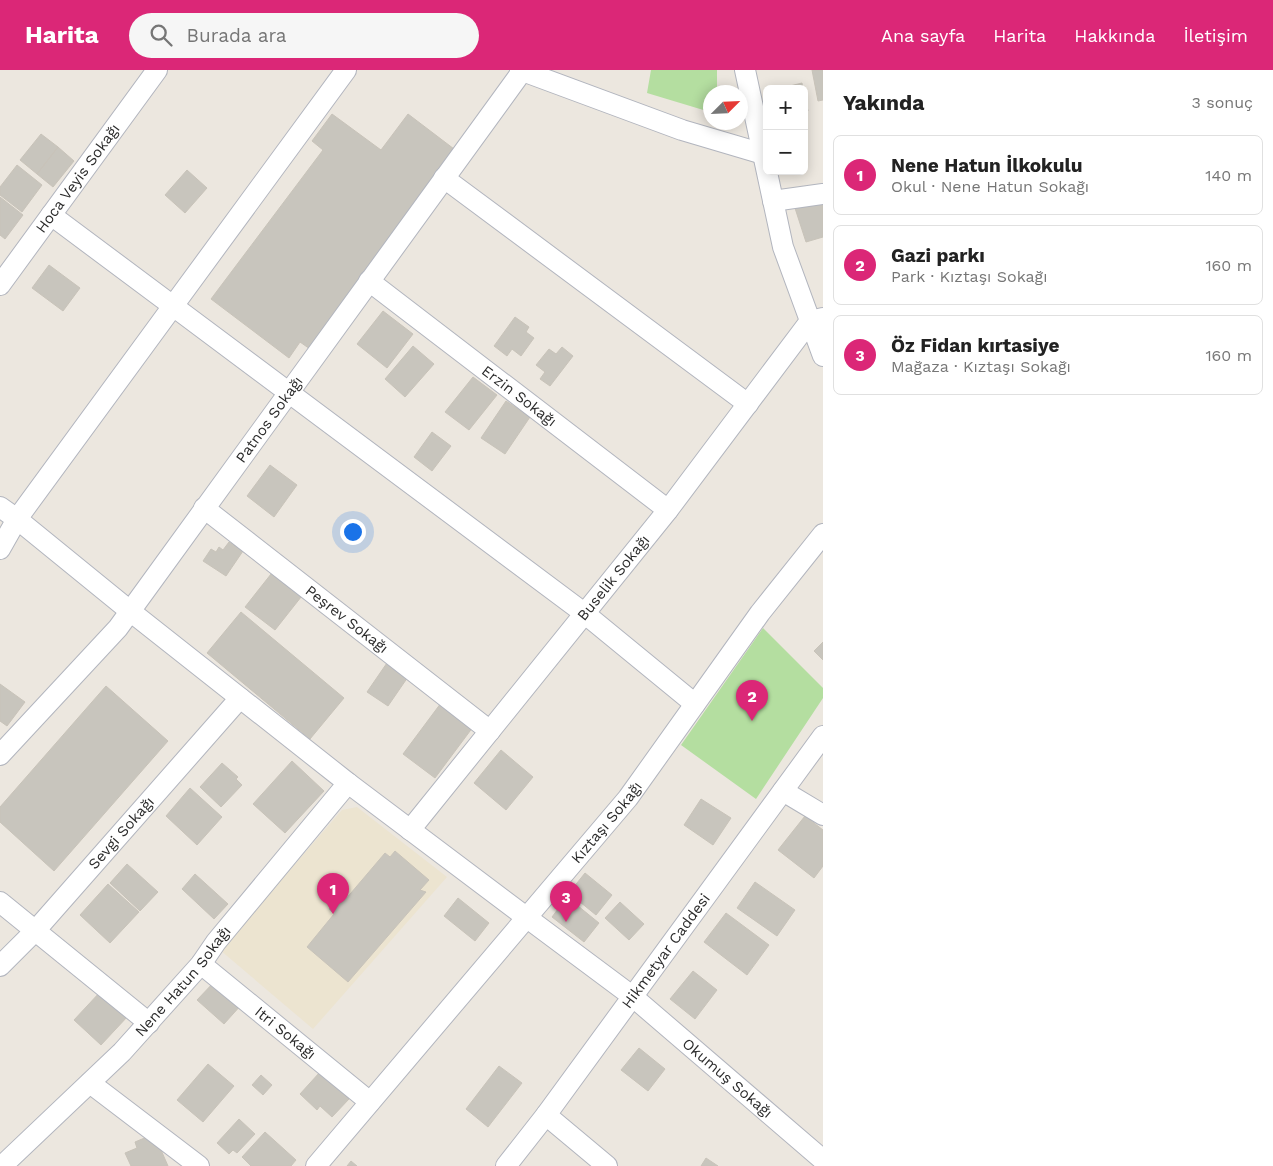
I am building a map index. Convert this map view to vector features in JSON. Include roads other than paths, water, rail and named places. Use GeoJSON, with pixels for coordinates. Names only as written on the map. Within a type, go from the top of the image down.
{"type":"FeatureCollection","features":[{"type":"Feature","properties":{"kind":"street","name":"Hoca Veyis Sokağı"},"geometry":{"type":"LineString","coordinates":[[0,285],[157,70]]}},
{"type":"Feature","properties":{"kind":"street"},"geometry":{"type":"LineString","coordinates":[[0,549],[17,519],[346,70]]}},
{"type":"Feature","properties":{"kind":"street"},"geometry":{"type":"LineString","coordinates":[[521,70],[682,130],[763,154],[745,70]]}},
{"type":"Feature","properties":{"kind":"street","name":"Patnos Sokağı"},"geometry":{"type":"LineString","coordinates":[[0,755],[118,628],[521,70]]}},
{"type":"Feature","properties":{"kind":"street"},"geometry":{"type":"LineString","coordinates":[[767,175],[783,247],[817,319],[823,356]]}},
{"type":"Feature","properties":{"kind":"street"},"geometry":{"type":"LineString","coordinates":[[444,178],[748,404]]}},
{"type":"Feature","properties":{"kind":"street"},"geometry":{"type":"LineString","coordinates":[[773,201],[823,194]]}},
{"type":"Feature","properties":{"kind":"street"},"geometry":{"type":"LineString","coordinates":[[52,215],[584,613],[695,704]]}},
{"type":"Feature","properties":{"kind":"street","name":"Erzin Sokağı"},"geometry":{"type":"LineString","coordinates":[[369,281],[668,510]]}},
{"type":"Feature","properties":{"kind":"street","name":"Buselik Sokağı"},"geometry":{"type":"LineString","coordinates":[[410,830],[668,510],[748,404],[817,319]]}},
{"type":"Feature","properties":{"kind":"street","name":"Okumuş Sokağı"},"geometry":{"type":"LineString","coordinates":[[0,507],[348,783],[632,996],[823,1160]]}},
{"type":"Feature","properties":{"kind":"street","name":"Peşrev Sokağı"},"geometry":{"type":"LineString","coordinates":[[204,508],[490,731]]}},
{"type":"Feature","properties":{"kind":"street","name":"Kıztaşı Sokağı"},"geometry":{"type":"LineString","coordinates":[[316,1166],[628,798],[760,613],[823,534]]}},
{"type":"Feature","properties":{"kind":"street","name":"Sevgi Sokağı"},"geometry":{"type":"LineString","coordinates":[[0,966],[35,931],[240,698]]}},
{"type":"Feature","properties":{"kind":"street","name":"Hikmetyar Caddesi"},"geometry":{"type":"LineString","coordinates":[[506,1166],[546,1116],[823,736]]}},
{"type":"Feature","properties":{"kind":"street","name":"Nene Hatun Sokağı"},"geometry":{"type":"LineString","coordinates":[[2,1166],[122,1052],[149,1023],[201,964],[216,942],[348,783]]}},
{"type":"Feature","properties":{"kind":"street"},"geometry":{"type":"LineString","coordinates":[[783,791],[823,815]]}},
{"type":"Feature","properties":{"kind":"street"},"geometry":{"type":"LineString","coordinates":[[0,902],[149,1023]]}},
{"type":"Feature","properties":{"kind":"street","name":"Itri Sokağı"},"geometry":{"type":"LineString","coordinates":[[201,964],[370,1102]]}},
{"type":"Feature","properties":{"kind":"street"},"geometry":{"type":"LineString","coordinates":[[90,1082],[199,1166]]}},
{"type":"Feature","properties":{"kind":"street"},"geometry":{"type":"LineString","coordinates":[[546,1116],[607,1166]]}},
{"type":"Feature","properties":{"kind":"place","name":"Gazi parkı"},"geometry":{"type":"Point","coordinates":[752,721]}},
{"type":"Feature","properties":{"kind":"place","name":"Nene Hatun İlkokulu"},"geometry":{"type":"Point","coordinates":[333,914]}},
{"type":"Feature","properties":{"kind":"place","name":"Öz Fidan kırtasiye"},"geometry":{"type":"Point","coordinates":[566,922]}}]}
